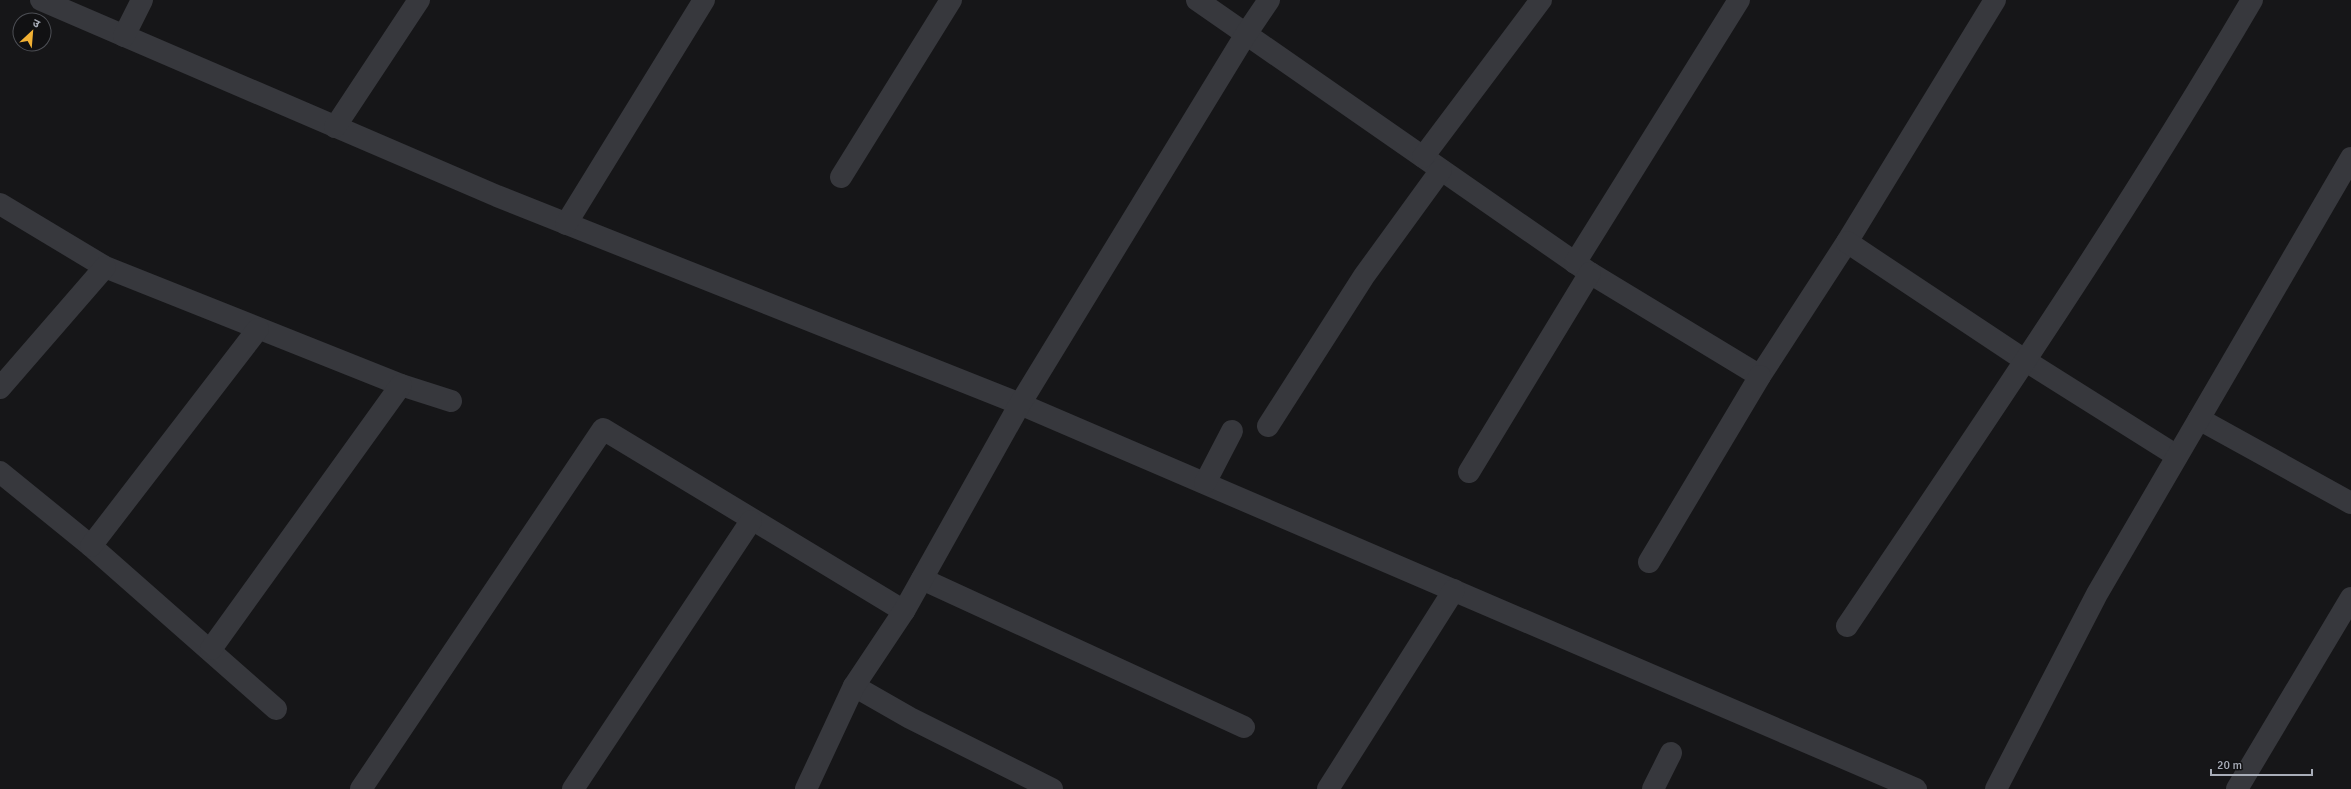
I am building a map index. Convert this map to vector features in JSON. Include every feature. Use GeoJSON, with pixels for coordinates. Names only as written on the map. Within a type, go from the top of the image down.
{"type":"FeatureCollection","features":[{"type":"Feature","properties":{"kind":"street"},"geometry":{"type":"LineString","coordinates":[[41,0],[335,127],[566,224],[1020,404],[1916,789]]}},
{"type":"Feature","properties":{"kind":"street"},"geometry":{"type":"LineString","coordinates":[[124,36],[142,0]]}},
{"type":"Feature","properties":{"kind":"street"},"geometry":{"type":"LineString","coordinates":[[335,127],[419,0]]}},
{"type":"Feature","properties":{"kind":"street"},"geometry":{"type":"LineString","coordinates":[[566,224],[704,0]]}},
{"type":"Feature","properties":{"kind":"street"},"geometry":{"type":"LineString","coordinates":[[841,177],[951,0]]}},
{"type":"Feature","properties":{"kind":"street"},"geometry":{"type":"LineString","coordinates":[[1196,0],[1582,268],[1760,376]]}},
{"type":"Feature","properties":{"kind":"street"},"geometry":{"type":"LineString","coordinates":[[806,789],[854,686],[904,611],[1020,404],[1246,34],[1269,0]]}},
{"type":"Feature","properties":{"kind":"street"},"geometry":{"type":"LineString","coordinates":[[1423,157],[1541,0]]}},
{"type":"Feature","properties":{"kind":"street"},"geometry":{"type":"LineString","coordinates":[[1469,472],[1582,268],[1739,0]]}},
{"type":"Feature","properties":{"kind":"street"},"geometry":{"type":"LineString","coordinates":[[1649,562],[1760,376],[1847,242],[1995,0]]}},
{"type":"Feature","properties":{"kind":"street"},"geometry":{"type":"LineString","coordinates":[[1847,626],[2026,361],[2201,88],[2252,0]]}},
{"type":"Feature","properties":{"kind":"street"},"geometry":{"type":"LineString","coordinates":[[1996,789],[2097,594],[2351,158]]}},
{"type":"Feature","properties":{"kind":"street"},"geometry":{"type":"LineString","coordinates":[[1268,426],[1364,276],[1441,170]]}},
{"type":"Feature","properties":{"kind":"street"},"geometry":{"type":"LineString","coordinates":[[0,204],[105,267],[401,385],[451,401]]}},
{"type":"Feature","properties":{"kind":"street"},"geometry":{"type":"LineString","coordinates":[[1847,242],[2026,361],[2177,456]]}},
{"type":"Feature","properties":{"kind":"street"},"geometry":{"type":"LineString","coordinates":[[0,388],[105,267]]}},
{"type":"Feature","properties":{"kind":"street"},"geometry":{"type":"LineString","coordinates":[[91,546],[258,328]]}},
{"type":"Feature","properties":{"kind":"street"},"geometry":{"type":"LineString","coordinates":[[211,649],[401,385]]}},
{"type":"Feature","properties":{"kind":"street"},"geometry":{"type":"LineString","coordinates":[[2199,419],[2351,503]]}},
{"type":"Feature","properties":{"kind":"street"},"geometry":{"type":"LineString","coordinates":[[361,789],[604,429],[751,521],[904,611]]}},
{"type":"Feature","properties":{"kind":"street"},"geometry":{"type":"LineString","coordinates":[[1204,483],[1232,431]]}},
{"type":"Feature","properties":{"kind":"street"},"geometry":{"type":"LineString","coordinates":[[0,472],[91,546],[211,649],[276,709]]}},
{"type":"Feature","properties":{"kind":"street"},"geometry":{"type":"LineString","coordinates":[[573,789],[751,521]]}},
{"type":"Feature","properties":{"kind":"street"},"geometry":{"type":"LineString","coordinates":[[922,579],[1244,727]]}},
{"type":"Feature","properties":{"kind":"street"},"geometry":{"type":"LineString","coordinates":[[1328,789],[1454,590]]}},
{"type":"Feature","properties":{"kind":"street"},"geometry":{"type":"LineString","coordinates":[[2237,789],[2351,598]]}},
{"type":"Feature","properties":{"kind":"street"},"geometry":{"type":"LineString","coordinates":[[854,686],[910,718],[1052,789]]}},
{"type":"Feature","properties":{"kind":"street"},"geometry":{"type":"LineString","coordinates":[[1653,789],[1671,753]]}}]}
